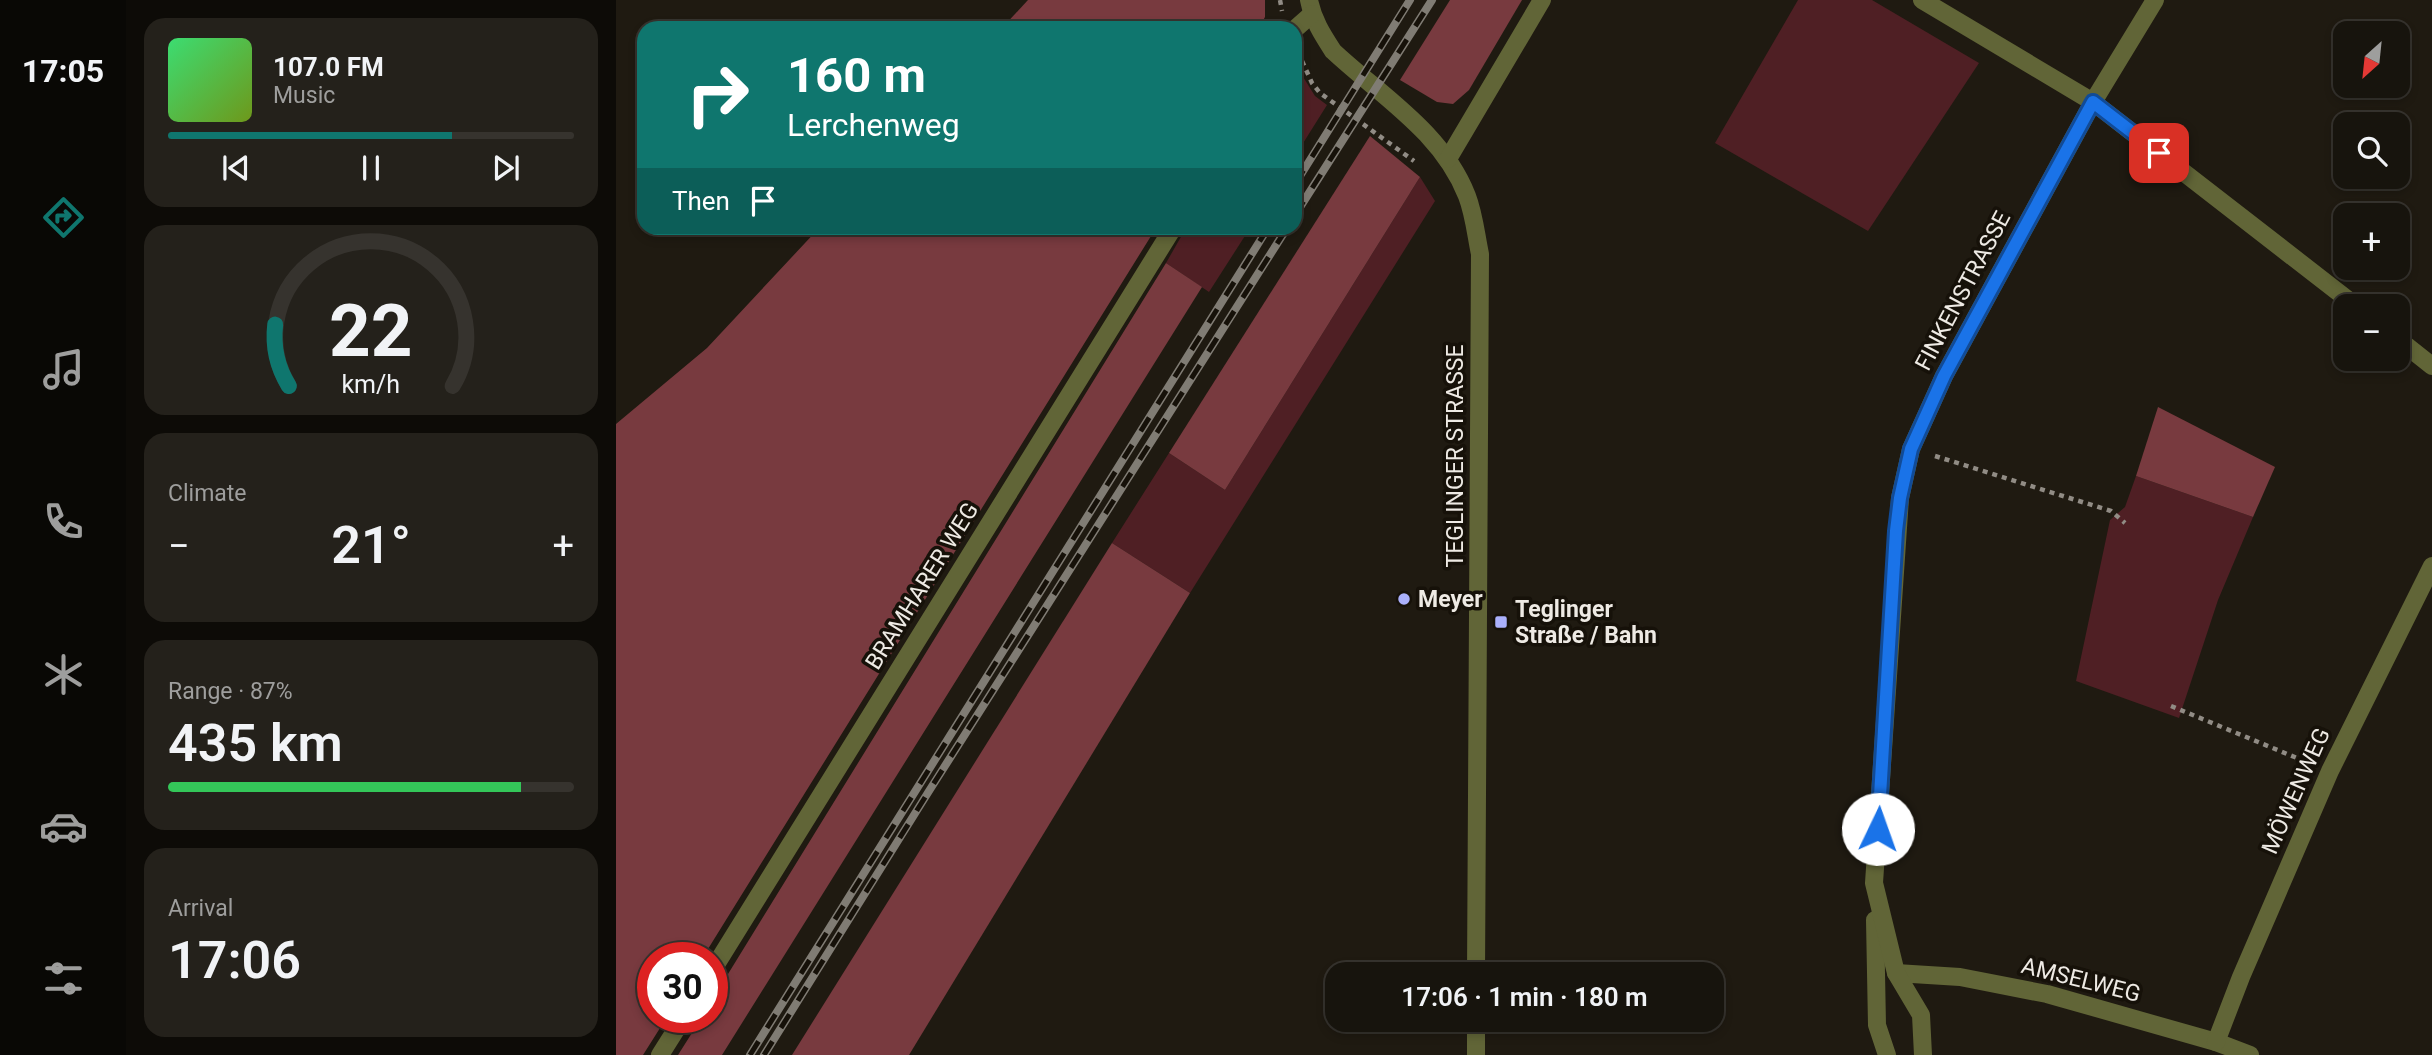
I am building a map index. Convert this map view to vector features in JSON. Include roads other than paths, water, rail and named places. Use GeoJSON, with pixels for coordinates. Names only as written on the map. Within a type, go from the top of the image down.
{"type":"FeatureCollection","features":[{"type":"Feature","properties":{"kind":"street"},"geometry":{"type":"LineString","coordinates":[[1448,159],[1542,0]]}},
{"type":"Feature","properties":{"kind":"street"},"geometry":{"type":"LineString","coordinates":[[1922,0],[2093,102],[2341,294]]}},
{"type":"Feature","properties":{"kind":"street","name":"FINKENSTRASSE"},"geometry":{"type":"LineString","coordinates":[[1887,1055],[1877,1025],[1874,883],[1896,531],[1911,449],[1944,376],[2093,102],[2155,0]]}},
{"type":"Feature","properties":{"kind":"street","name":"TEGLINGER STRASSE"},"geometry":{"type":"LineString","coordinates":[[1310,7],[1321,33],[1333,51],[1429,135],[1448,159],[1467,197],[1480,254],[1476,962]]}},
{"type":"Feature","properties":{"kind":"street","name":"BRAMHARER WEG"},"geometry":{"type":"LineString","coordinates":[[728,945],[1169,235]]}},
{"type":"Feature","properties":{"kind":"street"},"geometry":{"type":"LineString","coordinates":[[2410,349],[2432,366]]}},
{"type":"Feature","properties":{"kind":"street","name":"MÖWENWEG"},"geometry":{"type":"LineString","coordinates":[[2216,1042],[2241,977],[2330,771],[2432,566]]}},
{"type":"Feature","properties":{"kind":"street","name":"FINKENSTRASSE"},"geometry":{"type":"LineString","coordinates":[[1874,883],[1896,973],[1921,1015],[1923,1055]]}},
{"type":"Feature","properties":{"kind":"street","name":"AMSELWEG"},"geometry":{"type":"LineString","coordinates":[[1896,973],[1961,977],[2048,994],[2216,1042],[2250,1055]]}},
{"type":"Feature","properties":{"kind":"street"},"geometry":{"type":"LineString","coordinates":[[1476,1032],[1476,1055]]}},
{"type":"Feature","properties":{"kind":"street"},"geometry":{"type":"LineString","coordinates":[[660,1055],[674,1033]]}},
{"type":"Feature","properties":{"kind":"railway"},"geometry":{"type":"LineString","coordinates":[[1302,173],[1410,0]]}},
{"type":"Feature","properties":{"kind":"railway"},"geometry":{"type":"LineString","coordinates":[[1302,204],[1432,0]]}},
{"type":"Feature","properties":{"kind":"railway"},"geometry":{"type":"LineString","coordinates":[[750,1055],[1264,235]]}},
{"type":"Feature","properties":{"kind":"railway"},"geometry":{"type":"LineString","coordinates":[[764,1055],[1283,235]]}},
{"type":"Feature","properties":{"kind":"place","name":"Meyer"},"geometry":{"type":"Point","coordinates":[1404,599]}},
{"type":"Feature","properties":{"kind":"place","name":"Teglinger Straße / Bahn"},"geometry":{"type":"Point","coordinates":[1501,622]}}]}
